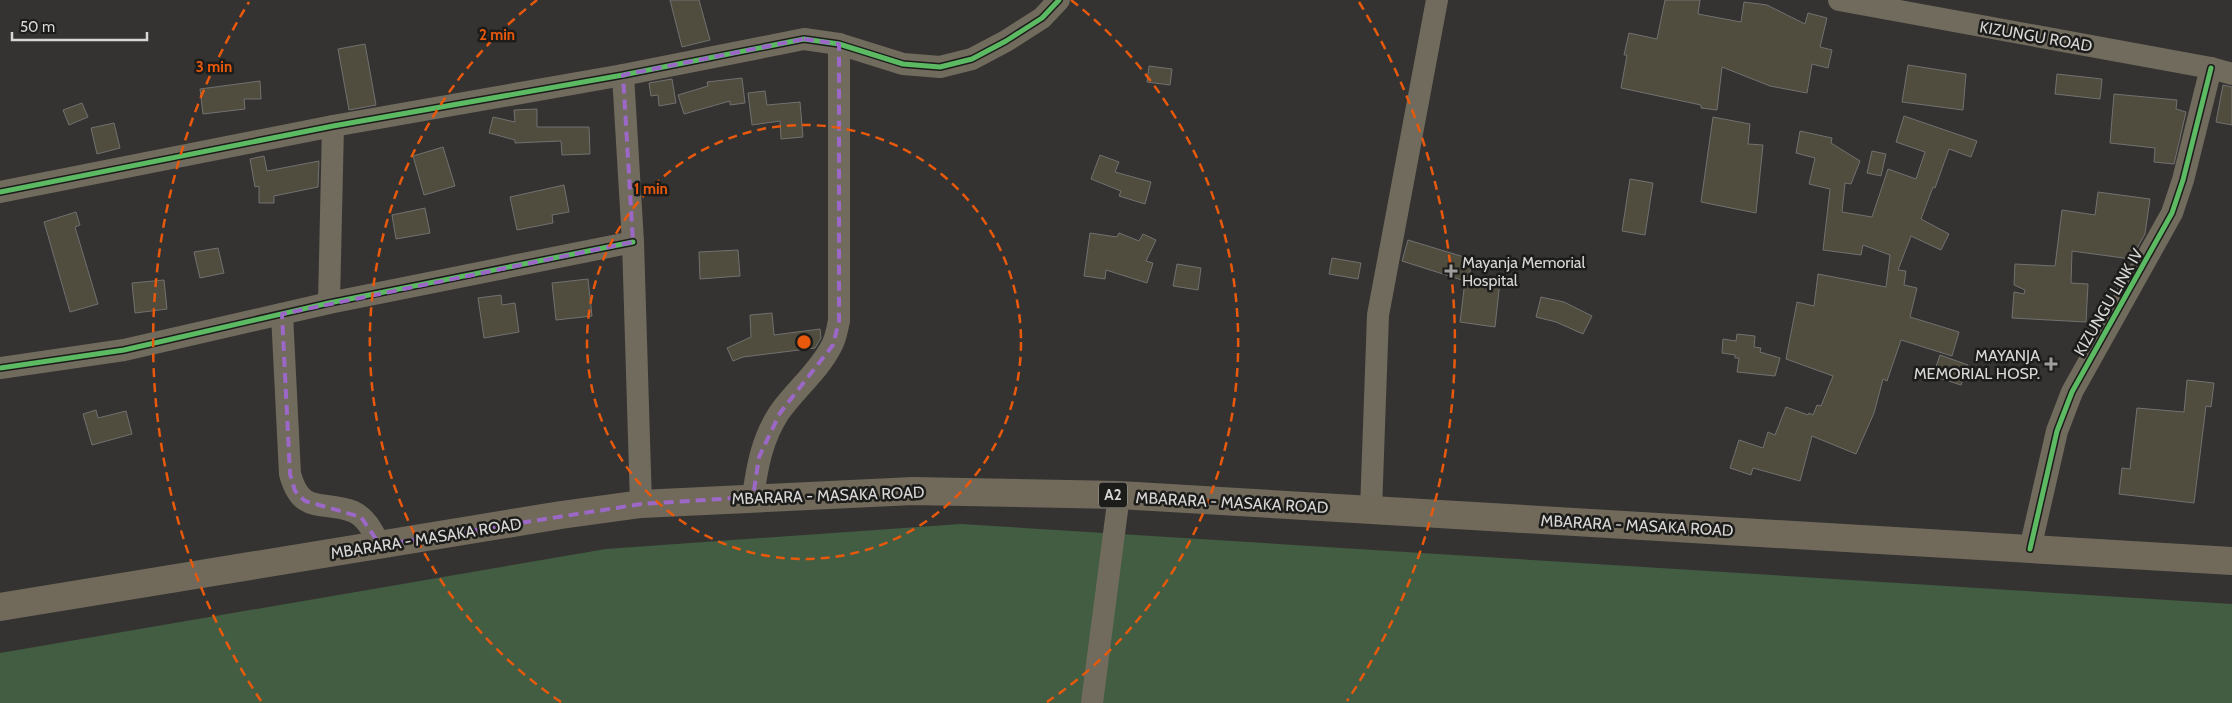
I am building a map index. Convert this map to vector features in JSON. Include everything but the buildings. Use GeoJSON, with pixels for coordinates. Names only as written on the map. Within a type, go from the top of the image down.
{"type":"FeatureCollection","features":[{"type":"Feature","properties":{"kind":"main road","name":"MBARARA - MASAKA ROAD"},"geometry":{"type":"LineString","coordinates":[[0,607],[641,504],[753,497],[913,491],[1119,495],[1815,534],[2232,561]]}},
{"type":"Feature","properties":{"kind":"street"},"geometry":{"type":"LineString","coordinates":[[0,192],[333,126],[623,75],[804,39],[839,44],[904,64],[940,66],[972,59],[1006,42],[1042,18],[1059,0]]}},
{"type":"Feature","properties":{"kind":"street"},"geometry":{"type":"LineString","coordinates":[[1371,510],[1378,315],[1437,0]]}},
{"type":"Feature","properties":{"kind":"street","name":"KIZUNGU ROAD"},"geometry":{"type":"LineString","coordinates":[[1839,0],[2222,71]]}},
{"type":"Feature","properties":{"kind":"street"},"geometry":{"type":"LineString","coordinates":[[753,497],[759,457],[768,434],[780,413],[818,367],[832,345],[839,321],[839,44]]}},
{"type":"Feature","properties":{"kind":"street","name":"KIZUNGU LINK IV"},"geometry":{"type":"LineString","coordinates":[[2030,549],[2057,431],[2069,400],[2088,360],[2172,213],[2222,71]]}},
{"type":"Feature","properties":{"kind":"street"},"geometry":{"type":"LineString","coordinates":[[623,75],[632,242],[641,504]]}},
{"type":"Feature","properties":{"kind":"street"},"geometry":{"type":"LineString","coordinates":[[330,303],[333,126]]}},
{"type":"Feature","properties":{"kind":"street"},"geometry":{"type":"LineString","coordinates":[[0,368],[124,350],[330,303],[632,242]]}},
{"type":"Feature","properties":{"kind":"street"},"geometry":{"type":"LineString","coordinates":[[282,314],[290,474],[295,491],[305,501],[353,512],[361,517],[380,545]]}},
{"type":"Feature","properties":{"kind":"street"},"geometry":{"type":"LineString","coordinates":[[1092,703],[1119,495]]}},
{"type":"Feature","properties":{"kind":"highlighted area"},"geometry":{"type":"Polygon","coordinates":[[[804,39],[839,44],[839,321],[833,345],[780,413],[759,457],[753,497],[641,504],[380,545],[361,517],[305,501],[295,491],[290,474],[282,314],[633,242],[623,75],[804,39]]]}},
{"type":"Feature","properties":{"kind":"green space"},"geometry":{"type":"Polygon","coordinates":[[[961,524],[2232,604],[2232,703],[0,703],[0,653],[606,549],[961,524]]]}},
{"type":"Feature","properties":{"kind":"cycle path"},"geometry":{"type":"LineString","coordinates":[[0,192],[333,126],[623,75],[804,39],[839,44],[903,64],[940,67],[972,59],[1006,41],[1042,18],[1059,0]]}},
{"type":"Feature","properties":{"kind":"cycle path"},"geometry":{"type":"LineString","coordinates":[[2030,549],[2057,431],[2072,392],[2172,213],[2183,180],[2211,68]]}},
{"type":"Feature","properties":{"kind":"cycle path"},"geometry":{"type":"LineString","coordinates":[[0,368],[124,350],[329,303],[633,242]]}},
{"type":"Feature","properties":{"kind":"place","name":"Mayanja Memorial Hospital"},"geometry":{"type":"Point","coordinates":[1451,271]}},
{"type":"Feature","properties":{"kind":"place","name":"MAYANJA MEMORIAL HOSP."},"geometry":{"type":"Point","coordinates":[2051,364]}}]}
